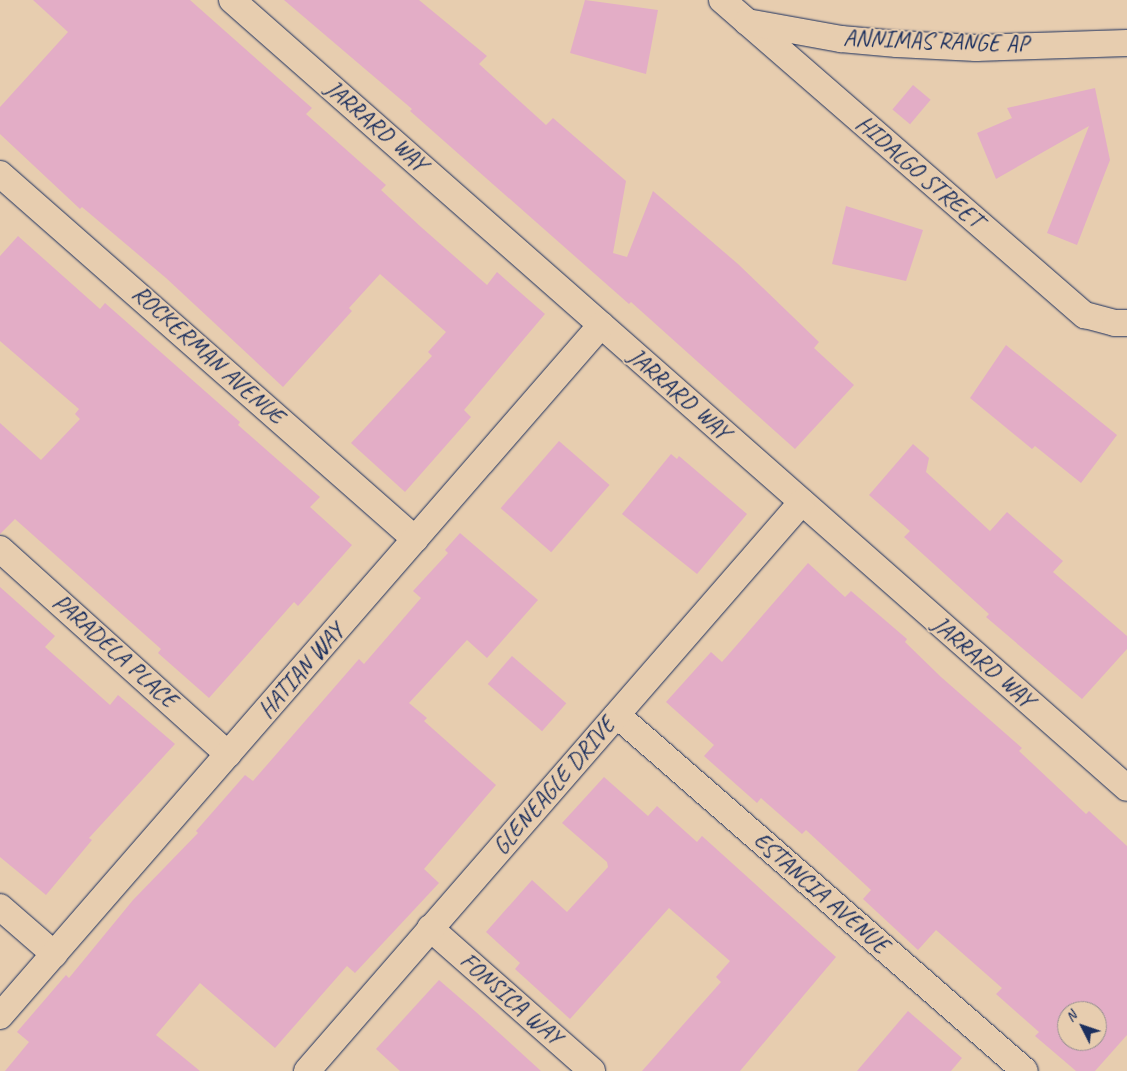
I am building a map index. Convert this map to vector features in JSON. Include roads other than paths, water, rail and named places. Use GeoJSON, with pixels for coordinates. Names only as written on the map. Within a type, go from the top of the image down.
{"type":"FeatureCollection","features":[{"type":"Feature","properties":{"kind":"street","name":"JARRARD WAY"},"geometry":{"type":"LineString","coordinates":[[232,0],[1127,788]]}},
{"type":"Feature","properties":{"kind":"street","name":"HIDALGO STREET"},"geometry":{"type":"LineString","coordinates":[[722,0],[1085,315],[1115,323],[1127,323]]}},
{"type":"Feature","properties":{"kind":"street","name":"ANNIMAS RANGE AP"},"geometry":{"type":"LineString","coordinates":[[747,22],[841,39],[897,44],[976,48],[1127,43]]}},
{"type":"Feature","properties":{"kind":"street","name":"ROCKERMAN AVENUE"},"geometry":{"type":"LineString","coordinates":[[0,174],[414,539]]}},
{"type":"Feature","properties":{"kind":"street","name":"HATIAN WAY"},"geometry":{"type":"LineString","coordinates":[[0,1016],[601,325]]}},
{"type":"Feature","properties":{"kind":"street","name":"GLENEAGLE DRIVE"},"geometry":{"type":"LineString","coordinates":[[307,1071],[802,502]]}},
{"type":"Feature","properties":{"kind":"street","name":"PARADELA PLACE"},"geometry":{"type":"LineString","coordinates":[[0,549],[228,754]]}},
{"type":"Feature","properties":{"kind":"street","name":"ESTANCIA AVENUE"},"geometry":{"type":"LineString","coordinates":[[616,715],[1024,1071]]}},
{"type":"Feature","properties":{"kind":"street"},"geometry":{"type":"LineString","coordinates":[[0,907],[54,954]]}},
{"type":"Feature","properties":{"kind":"street","name":"FONSICA WAY"},"geometry":{"type":"LineString","coordinates":[[430,928],[592,1071]]}}]}
